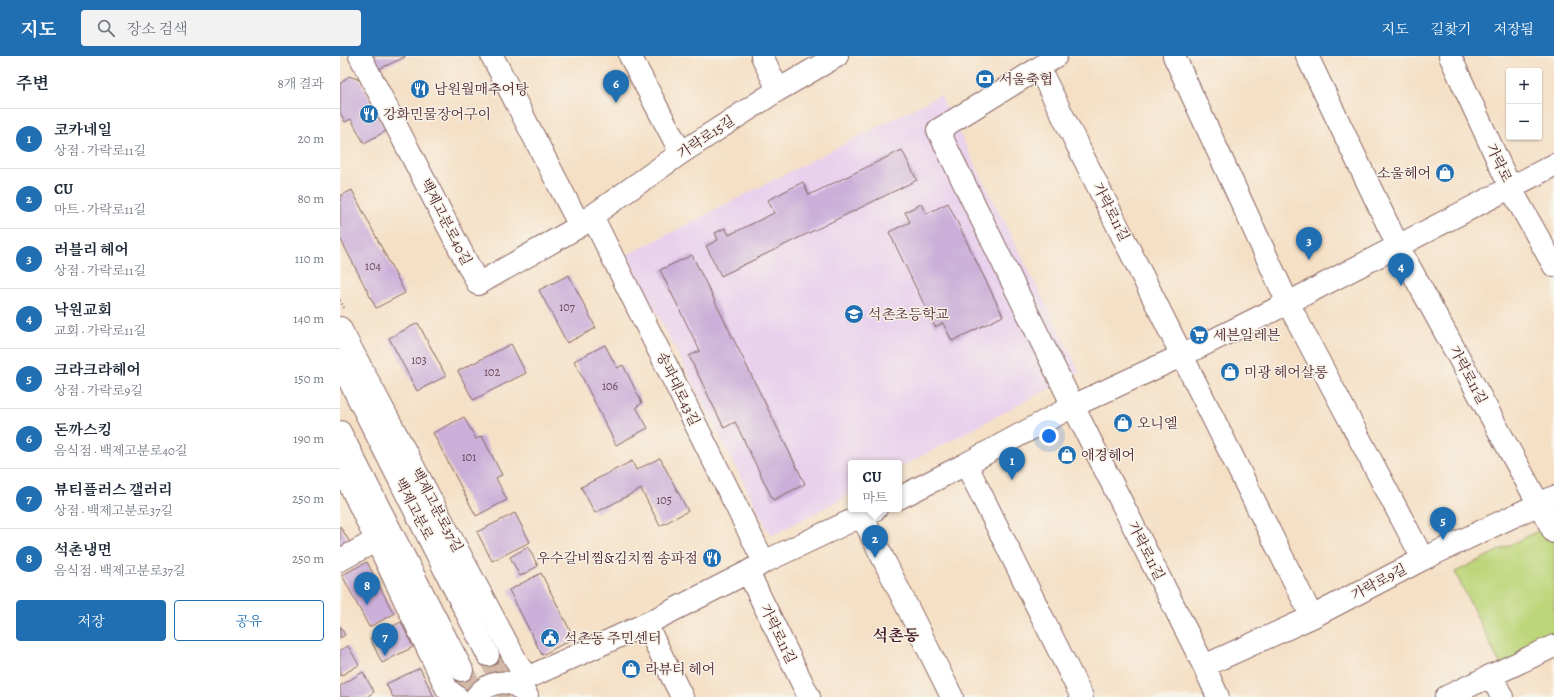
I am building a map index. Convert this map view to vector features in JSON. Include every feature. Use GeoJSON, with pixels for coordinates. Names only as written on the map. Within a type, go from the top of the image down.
{"type":"FeatureCollection","features":[{"type":"Feature","properties":{"kind":"street","name":"백제고분로40길"},"geometry":{"type":"LineString","coordinates":[[360,56],[478,284],[586,221]]}},
{"type":"Feature","properties":{"kind":"street","name":"송파대로43길"},"geometry":{"type":"LineString","coordinates":[[492,56],[586,221],[756,567]]}},
{"type":"Feature","properties":{"kind":"street"},"geometry":{"type":"LineString","coordinates":[[630,56],[681,153]]}},
{"type":"Feature","properties":{"kind":"street"},"geometry":{"type":"LineString","coordinates":[[762,56],[778,90]]}},
{"type":"Feature","properties":{"kind":"street","name":"가락로15길"},"geometry":{"type":"LineString","coordinates":[[586,221],[681,153],[778,90],[838,56]]}},
{"type":"Feature","properties":{"kind":"street"},"geometry":{"type":"LineString","coordinates":[[1174,56],[1288,303],[1423,559]]}},
{"type":"Feature","properties":{"kind":"street","name":"가락로11길"},"geometry":{"type":"LineString","coordinates":[[1307,56],[1398,246],[1546,501],[1554,532]]}},
{"type":"Feature","properties":{"kind":"street","name":"가락로"},"geometry":{"type":"LineString","coordinates":[[1450,56],[1510,187],[1554,266]]}},
{"type":"Feature","properties":{"kind":"street","name":"가락로11길"},"geometry":{"type":"LineString","coordinates":[[1218,697],[938,130],[1047,62],[1183,355],[1312,617]]}},
{"type":"Feature","properties":{"kind":"street"},"geometry":{"type":"LineString","coordinates":[[902,496],[966,464],[1073,406],[1183,355],[1288,303],[1554,165]]}},
{"type":"Feature","properties":{"kind":"street","name":"백제고분로37길"},"geometry":{"type":"LineString","coordinates":[[340,328],[520,668],[525,687]]}},
{"type":"Feature","properties":{"kind":"street","name":"백제고분로"},"geometry":{"type":"LineString","coordinates":[[340,362],[488,655]]}},
{"type":"Feature","properties":{"kind":"street"},"geometry":{"type":"LineString","coordinates":[[340,432],[462,670]]}},
{"type":"Feature","properties":{"kind":"street"},"geometry":{"type":"LineString","coordinates":[[340,464],[447,689],[457,697]]}},
{"type":"Feature","properties":{"kind":"street"},"geometry":{"type":"LineString","coordinates":[[966,464],[1082,697]]}},
{"type":"Feature","properties":{"kind":"street","name":"가락로9길"},"geometry":{"type":"LineString","coordinates":[[1204,666],[1312,617],[1423,559],[1546,501]]}},
{"type":"Feature","properties":{"kind":"street"},"geometry":{"type":"LineString","coordinates":[[476,697],[489,685],[498,682],[525,687],[756,567],[869,513],[952,697]]}},
{"type":"Feature","properties":{"kind":"street"},"geometry":{"type":"LineString","coordinates":[[340,560],[377,540]]}},
{"type":"Feature","properties":{"kind":"street","name":"가락로11길"},"geometry":{"type":"LineString","coordinates":[[756,567],[809,697]]}},
{"type":"Feature","properties":{"kind":"street"},"geometry":{"type":"LineString","coordinates":[[646,624],[682,697]]}},
{"type":"Feature","properties":{"kind":"street"},"geometry":{"type":"LineString","coordinates":[[1446,697],[1554,646]]}},
{"type":"Feature","properties":{"kind":"street"},"geometry":{"type":"LineString","coordinates":[[1491,675],[1502,697]]}},
{"type":"Feature","properties":{"kind":"shaded area","name":"석촌초등학교"},"geometry":{"type":"Polygon","coordinates":[[[940,95],[1080,372],[902,466],[902,460],[848,460],[848,496],[771,536],[627,255],[940,95]]]}},
{"type":"Feature","properties":{"kind":"green space"},"geometry":{"type":"Polygon","coordinates":[[[1550,525],[1554,534],[1554,641],[1501,666],[1455,572],[1550,525]]]}},
{"type":"Feature","properties":{"kind":"building"},"geometry":{"type":"Polygon","coordinates":[[[373,56],[405,57],[377,70],[372,62],[373,56]]]}},
{"type":"Feature","properties":{"kind":"building"},"geometry":{"type":"Polygon","coordinates":[[[349,76],[360,80],[386,131],[364,143],[351,119],[345,122],[340,112],[340,84],[349,76]]]}},
{"type":"Feature","properties":{"kind":"building"},"geometry":{"type":"Polygon","coordinates":[[[902,150],[917,180],[721,276],[706,246],[718,240],[715,233],[725,228],[729,235],[774,213],[768,200],[803,182],[809,195],[902,150]]]}},
{"type":"Feature","properties":{"kind":"building"},"geometry":{"type":"Polygon","coordinates":[[[352,190],[405,293],[376,308],[340,238],[340,196],[352,190]]]}},
{"type":"Feature","properties":{"kind":"building"},"geometry":{"type":"Polygon","coordinates":[[[948,203],[1003,316],[952,341],[943,323],[935,327],[889,232],[910,222],[905,212],[921,204],[926,214],[948,203]]]}},
{"type":"Feature","properties":{"kind":"building"},"geometry":{"type":"Polygon","coordinates":[[[692,255],[805,484],[773,500],[735,422],[724,428],[689,356],[700,351],[660,270],[692,255]]]}},
{"type":"Feature","properties":{"kind":"building"},"geometry":{"type":"Polygon","coordinates":[[[569,275],[596,328],[567,343],[539,290],[569,275]]]}},
{"type":"Feature","properties":{"kind":"building"},"geometry":{"type":"Polygon","coordinates":[[[418,323],[446,376],[417,391],[389,338],[418,323]]]}},
{"type":"Feature","properties":{"kind":"building"},"geometry":{"type":"Polygon","coordinates":[[[511,344],[526,373],[473,400],[458,371],[511,344]]]}},
{"type":"Feature","properties":{"kind":"building"},"geometry":{"type":"Polygon","coordinates":[[[605,345],[617,368],[623,365],[642,403],[636,407],[648,428],[616,445],[574,361],[605,345]]]}},
{"type":"Feature","properties":{"kind":"building"},"geometry":{"type":"Polygon","coordinates":[[[464,417],[476,439],[482,436],[502,475],[496,478],[507,500],[476,516],[433,433],[464,417]]]}},
{"type":"Feature","properties":{"kind":"building"},"geometry":{"type":"Polygon","coordinates":[[[660,458],[688,511],[660,526],[641,489],[595,513],[581,487],[632,461],[636,470],[660,458]]]}},
{"type":"Feature","properties":{"kind":"building"},"geometry":{"type":"Polygon","coordinates":[[[515,513],[530,542],[492,561],[477,532],[515,513]]]}},
{"type":"Feature","properties":{"kind":"building"},"geometry":{"type":"Polygon","coordinates":[[[340,526],[352,546],[340,554],[340,526]]]}},
{"type":"Feature","properties":{"kind":"building"},"geometry":{"type":"Polygon","coordinates":[[[528,547],[538,566],[520,576],[510,557],[528,547]]]}},
{"type":"Feature","properties":{"kind":"building"},"geometry":{"type":"Polygon","coordinates":[[[367,562],[394,614],[369,627],[342,575],[367,562]]]}},
{"type":"Feature","properties":{"kind":"building"},"geometry":{"type":"Polygon","coordinates":[[[541,573],[574,638],[542,655],[509,590],[541,573]]]}},
{"type":"Feature","properties":{"kind":"building"},"geometry":{"type":"Polygon","coordinates":[[[401,622],[413,647],[382,663],[370,638],[401,622]]]}},
{"type":"Feature","properties":{"kind":"building"},"geometry":{"type":"Polygon","coordinates":[[[340,626],[345,635],[340,638],[340,626]]]}},
{"type":"Feature","properties":{"kind":"building"},"geometry":{"type":"Polygon","coordinates":[[[348,646],[359,665],[340,676],[340,650],[348,646]]]}},
{"type":"Feature","properties":{"kind":"building"},"geometry":{"type":"Polygon","coordinates":[[[420,668],[434,697],[393,697],[386,684],[420,668]]]}},
{"type":"Feature","properties":{"kind":"building"},"geometry":{"type":"Polygon","coordinates":[[[363,672],[374,692],[366,697],[340,697],[340,686],[363,672]]]}},
{"type":"Feature","properties":{"kind":"tunnel"},"geometry":{"type":"LineString","coordinates":[[488,655],[510,697]]}},
{"type":"Feature","properties":{"kind":"tunnel"},"geometry":{"type":"LineString","coordinates":[[462,670],[476,697]]}},
{"type":"Feature","properties":{"kind":"place","name":"서울축협"},"geometry":{"type":"Point","coordinates":[985,79]}},
{"type":"Feature","properties":{"kind":"place","name":"남원월매추어탕"},"geometry":{"type":"Point","coordinates":[420,89]}},
{"type":"Feature","properties":{"kind":"place","name":"돈까스킹"},"geometry":{"type":"Point","coordinates":[616,103]}},
{"type":"Feature","properties":{"kind":"place","name":"강화민물장어구이"},"geometry":{"type":"Point","coordinates":[369,114]}},
{"type":"Feature","properties":{"kind":"place","name":"소울헤어"},"geometry":{"type":"Point","coordinates":[1445,173]}},
{"type":"Feature","properties":{"kind":"place","name":"러블리 헤어"},"geometry":{"type":"Point","coordinates":[1309,260]}},
{"type":"Feature","properties":{"kind":"place","name":"낙원교회"},"geometry":{"type":"Point","coordinates":[1401,286]}},
{"type":"Feature","properties":{"kind":"place","name":"석촌초등학교"},"geometry":{"type":"Point","coordinates":[854,314]}},
{"type":"Feature","properties":{"kind":"place","name":"세븐일레븐"},"geometry":{"type":"Point","coordinates":[1199,335]}},
{"type":"Feature","properties":{"kind":"place","name":"미광 헤어살롱"},"geometry":{"type":"Point","coordinates":[1230,372]}},
{"type":"Feature","properties":{"kind":"place","name":"오니엘"},"geometry":{"type":"Point","coordinates":[1123,423]}},
{"type":"Feature","properties":{"kind":"place","name":"애경헤어"},"geometry":{"type":"Point","coordinates":[1067,455]}},
{"type":"Feature","properties":{"kind":"place","name":"코카네일"},"geometry":{"type":"Point","coordinates":[1012,480]}},
{"type":"Feature","properties":{"kind":"place","name":"크라크라헤어"},"geometry":{"type":"Point","coordinates":[1443,540]}},
{"type":"Feature","properties":{"kind":"place","name":"우수갈비찜&김치찜 송파점"},"geometry":{"type":"Point","coordinates":[712,558]}},
{"type":"Feature","properties":{"kind":"place","name":"CU"},"geometry":{"type":"Point","coordinates":[875,558]}},
{"type":"Feature","properties":{"kind":"place","name":"석촌냉면"},"geometry":{"type":"Point","coordinates":[367,605]}},
{"type":"Feature","properties":{"kind":"place","name":"석촌동 주민센터"},"geometry":{"type":"Point","coordinates":[550,638]}},
{"type":"Feature","properties":{"kind":"place","name":"뷰티플러스 갤러리"},"geometry":{"type":"Point","coordinates":[385,656]}},
{"type":"Feature","properties":{"kind":"place","name":"라뷰티 헤어"},"geometry":{"type":"Point","coordinates":[631,669]}},
{"type":"Feature","properties":{"kind":"district","name":"석촌동"},"geometry":{"type":"Point","coordinates":[896,636]}}]}
